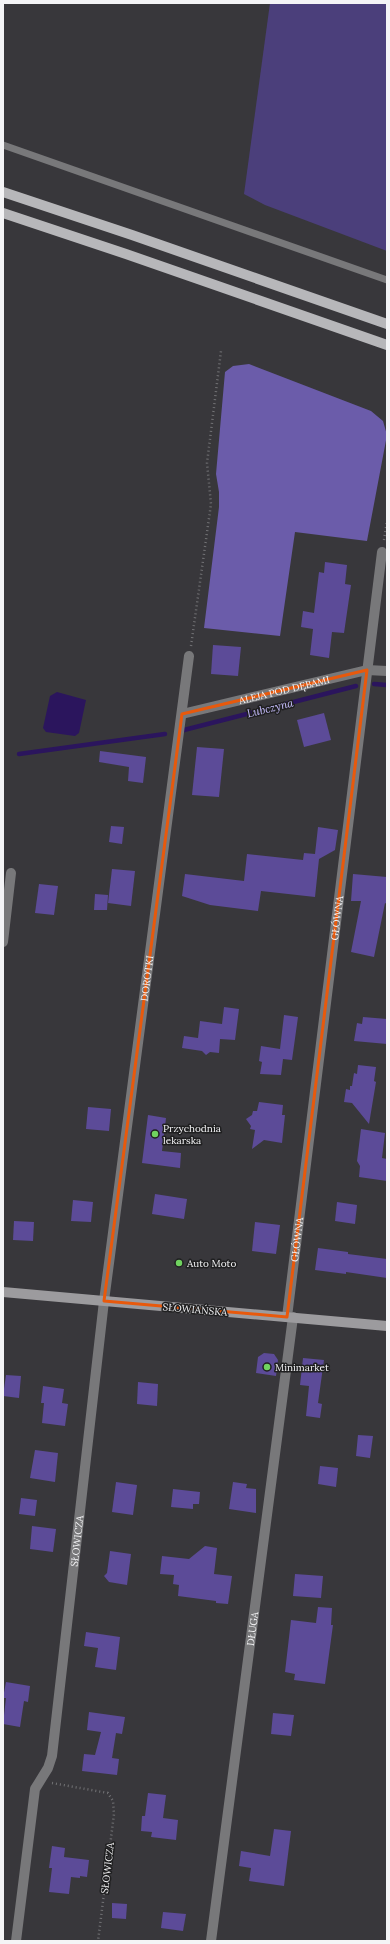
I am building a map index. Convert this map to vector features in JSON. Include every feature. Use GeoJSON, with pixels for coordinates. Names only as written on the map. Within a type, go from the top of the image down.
{"type":"FeatureCollection","features":[{"type":"Feature","properties":{"kind":"main road"},"geometry":{"type":"LineString","coordinates":[[3,192],[132,235],[387,324]]}},
{"type":"Feature","properties":{"kind":"main road"},"geometry":{"type":"LineString","coordinates":[[3,213],[126,254],[387,345]]}},
{"type":"Feature","properties":{"kind":"street","name":"GŁÓWNA"},"geometry":{"type":"LineString","coordinates":[[290,1317],[382,552]]}},
{"type":"Feature","properties":{"kind":"street","name":"DOROTKI"},"geometry":{"type":"LineString","coordinates":[[104,1301],[190,656]]}},
{"type":"Feature","properties":{"kind":"street","name":"ALEJA POD DĘBAMI"},"geometry":{"type":"LineString","coordinates":[[182,714],[368,670],[387,671]]}},
{"type":"Feature","properties":{"kind":"street"},"geometry":{"type":"LineString","coordinates":[[3,942],[11,873]]}},
{"type":"Feature","properties":{"kind":"street","name":"SŁOWIAŃSKA"},"geometry":{"type":"LineString","coordinates":[[3,1292],[387,1326]]}},
{"type":"Feature","properties":{"kind":"street","name":"SŁOWICZA"},"geometry":{"type":"LineString","coordinates":[[16,1941],[35,1789],[48,1768],[52,1756],[104,1301]]}},
{"type":"Feature","properties":{"kind":"street","name":"DŁUGA"},"geometry":{"type":"LineString","coordinates":[[211,1941],[290,1317]]}},
{"type":"Feature","properties":{"kind":"lane"},"geometry":{"type":"LineString","coordinates":[[3,145],[387,280]]}},
{"type":"Feature","properties":{"kind":"path"},"geometry":{"type":"LineString","coordinates":[[190,656],[211,504],[207,463],[221,351]]}},
{"type":"Feature","properties":{"kind":"path"},"geometry":{"type":"LineString","coordinates":[[382,552],[387,520]]}},
{"type":"Feature","properties":{"kind":"path","name":"SŁOWICZA"},"geometry":{"type":"LineString","coordinates":[[41,1778],[55,1785],[99,1790],[108,1793],[113,1801],[114,1814],[98,1941]]}},
{"type":"Feature","properties":{"kind":"highlighted area"},"geometry":{"type":"Polygon","coordinates":[[[367,670],[287,1317],[104,1301],[182,714],[367,670]]]}},
{"type":"Feature","properties":{"kind":"shaded area"},"geometry":{"type":"Polygon","coordinates":[[[270,3],[387,3],[387,251],[265,205],[244,194],[270,3]]]}},
{"type":"Feature","properties":{"kind":"shaded area"},"geometry":{"type":"Polygon","coordinates":[[[249,364],[371,411],[383,421],[387,435],[367,541],[295,532],[280,636],[204,628],[219,507],[219,492],[216,474],[225,372],[233,366],[249,364]]]}},
{"type":"Feature","properties":{"kind":"shaded area"},"geometry":{"type":"Polygon","coordinates":[[[57,692],[86,700],[79,733],[75,736],[46,732],[43,728],[50,696],[57,692]]]}},
{"type":"Feature","properties":{"kind":"building"},"geometry":{"type":"Polygon","coordinates":[[[325,562],[347,565],[345,584],[351,585],[344,633],[332,632],[329,658],[310,655],[313,629],[301,627],[303,611],[314,613],[319,572],[324,573],[325,562]]]}},
{"type":"Feature","properties":{"kind":"building"},"geometry":{"type":"Polygon","coordinates":[[[213,645],[241,647],[238,676],[211,674],[213,645]]]}},
{"type":"Feature","properties":{"kind":"building"},"geometry":{"type":"Polygon","coordinates":[[[324,713],[331,740],[304,747],[297,720],[324,713]]]}},
{"type":"Feature","properties":{"kind":"building"},"geometry":{"type":"Polygon","coordinates":[[[197,747],[224,749],[219,797],[192,795],[197,747]]]}},
{"type":"Feature","properties":{"kind":"building"},"geometry":{"type":"Polygon","coordinates":[[[100,751],[146,757],[143,783],[128,781],[129,767],[99,762],[100,751]]]}},
{"type":"Feature","properties":{"kind":"building"},"geometry":{"type":"Polygon","coordinates":[[[111,826],[124,827],[122,844],[109,842],[111,826]]]}},
{"type":"Feature","properties":{"kind":"building"},"geometry":{"type":"Polygon","coordinates":[[[318,827],[338,830],[335,850],[319,859],[315,897],[261,891],[258,911],[210,905],[182,896],[185,874],[244,881],[247,854],[303,860],[304,853],[315,854],[318,827]]]}},
{"type":"Feature","properties":{"kind":"building"},"geometry":{"type":"Polygon","coordinates":[[[112,869],[135,871],[131,906],[108,903],[112,869]]]}},
{"type":"Feature","properties":{"kind":"building"},"geometry":{"type":"Polygon","coordinates":[[[353,874],[387,877],[387,904],[385,903],[374,957],[351,952],[361,901],[351,901],[353,874]]]}},
{"type":"Feature","properties":{"kind":"building"},"geometry":{"type":"Polygon","coordinates":[[[39,884],[58,886],[54,915],[35,913],[39,884]]]}},
{"type":"Feature","properties":{"kind":"building"},"geometry":{"type":"Polygon","coordinates":[[[95,894],[108,895],[107,910],[94,910],[95,894]]]}},
{"type":"Feature","properties":{"kind":"building"},"geometry":{"type":"Polygon","coordinates":[[[224,1007],[239,1009],[235,1040],[220,1039],[219,1053],[210,1052],[206,1055],[202,1051],[182,1048],[184,1036],[198,1038],[200,1021],[222,1024],[224,1007]]]}},
{"type":"Feature","properties":{"kind":"building"},"geometry":{"type":"Polygon","coordinates":[[[284,1015],[298,1017],[292,1060],[283,1059],[281,1075],[260,1074],[262,1062],[259,1061],[261,1046],[280,1049],[284,1015]]]}},
{"type":"Feature","properties":{"kind":"building"},"geometry":{"type":"Polygon","coordinates":[[[363,1017],[387,1019],[387,1044],[354,1041],[357,1023],[362,1024],[363,1017]]]}},
{"type":"Feature","properties":{"kind":"building"},"geometry":{"type":"Polygon","coordinates":[[[358,1065],[376,1067],[374,1081],[376,1082],[369,1124],[352,1103],[344,1102],[346,1089],[350,1090],[350,1086],[352,1086],[354,1073],[357,1074],[358,1065]]]}},
{"type":"Feature","properties":{"kind":"building"},"geometry":{"type":"Polygon","coordinates":[[[259,1102],[283,1105],[282,1115],[285,1115],[282,1143],[264,1140],[252,1149],[255,1130],[250,1129],[251,1126],[246,1119],[252,1115],[253,1111],[257,1111],[259,1102]]]}},
{"type":"Feature","properties":{"kind":"building"},"geometry":{"type":"Polygon","coordinates":[[[88,1107],[111,1109],[109,1131],[86,1129],[88,1107]]]}},
{"type":"Feature","properties":{"kind":"building","name":"Przychodnia lekarska"},"geometry":{"type":"Polygon","coordinates":[[[148,1115],[166,1118],[162,1151],[181,1153],[180,1168],[142,1163],[148,1115]]]}},
{"type":"Feature","properties":{"kind":"building"},"geometry":{"type":"Polygon","coordinates":[[[361,1129],[385,1133],[382,1158],[387,1159],[387,1181],[359,1177],[360,1166],[357,1161],[361,1129]]]}},
{"type":"Feature","properties":{"kind":"building"},"geometry":{"type":"Polygon","coordinates":[[[155,1194],[187,1199],[184,1219],[152,1214],[155,1194]]]}},
{"type":"Feature","properties":{"kind":"building"},"geometry":{"type":"Polygon","coordinates":[[[73,1200],[93,1202],[91,1222],[71,1221],[73,1200]]]}},
{"type":"Feature","properties":{"kind":"building"},"geometry":{"type":"Polygon","coordinates":[[[337,1202],[357,1205],[355,1224],[335,1221],[337,1202]]]}},
{"type":"Feature","properties":{"kind":"building"},"geometry":{"type":"Polygon","coordinates":[[[14,1221],[34,1222],[33,1241],[13,1240],[14,1221]]]}},
{"type":"Feature","properties":{"kind":"building"},"geometry":{"type":"Polygon","coordinates":[[[255,1222],[280,1225],[276,1254],[252,1251],[255,1222]]]}},
{"type":"Feature","properties":{"kind":"building"},"geometry":{"type":"Polygon","coordinates":[[[318,1248],[348,1252],[348,1254],[387,1259],[387,1278],[346,1272],[346,1274],[315,1270],[318,1248]]]}},
{"type":"Feature","properties":{"kind":"building","name":"Minimarket"},"geometry":{"type":"Polygon","coordinates":[[[264,1353],[274,1354],[278,1360],[276,1376],[256,1373],[258,1357],[264,1353]]]}},
{"type":"Feature","properties":{"kind":"building"},"geometry":{"type":"Polygon","coordinates":[[[303,1358],[324,1360],[318,1403],[322,1404],[320,1418],[306,1416],[309,1386],[300,1385],[303,1358]]]}},
{"type":"Feature","properties":{"kind":"building"},"geometry":{"type":"Polygon","coordinates":[[[6,1375],[21,1376],[19,1398],[3,1396],[6,1375]]]}},
{"type":"Feature","properties":{"kind":"building"},"geometry":{"type":"Polygon","coordinates":[[[138,1382],[158,1384],[157,1406],[137,1404],[138,1382]]]}},
{"type":"Feature","properties":{"kind":"building"},"geometry":{"type":"Polygon","coordinates":[[[43,1386],[64,1389],[62,1403],[68,1404],[65,1426],[42,1423],[44,1403],[41,1403],[43,1386]]]}},
{"type":"Feature","properties":{"kind":"building"},"geometry":{"type":"Polygon","coordinates":[[[358,1435],[373,1436],[370,1458],[356,1456],[358,1435]]]}},
{"type":"Feature","properties":{"kind":"building"},"geometry":{"type":"Polygon","coordinates":[[[35,1450],[58,1453],[55,1482],[30,1478],[35,1450]]]}},
{"type":"Feature","properties":{"kind":"building"},"geometry":{"type":"Polygon","coordinates":[[[320,1466],[338,1468],[336,1487],[318,1484],[320,1466]]]}},
{"type":"Feature","properties":{"kind":"building"},"geometry":{"type":"Polygon","coordinates":[[[116,1482],[137,1485],[133,1515],[112,1512],[116,1482]]]}},
{"type":"Feature","properties":{"kind":"building"},"geometry":{"type":"Polygon","coordinates":[[[233,1482],[247,1484],[246,1488],[256,1489],[256,1513],[229,1509],[233,1482]]]}},
{"type":"Feature","properties":{"kind":"building"},"geometry":{"type":"Polygon","coordinates":[[[173,1489],[200,1492],[199,1504],[193,1504],[193,1509],[171,1507],[173,1489]]]}},
{"type":"Feature","properties":{"kind":"building"},"geometry":{"type":"Polygon","coordinates":[[[21,1498],[37,1500],[35,1516],[19,1514],[21,1498]]]}},
{"type":"Feature","properties":{"kind":"building"},"geometry":{"type":"Polygon","coordinates":[[[32,1526],[56,1529],[53,1552],[30,1549],[32,1526]]]}},
{"type":"Feature","properties":{"kind":"building"},"geometry":{"type":"Polygon","coordinates":[[[205,1546],[217,1548],[214,1574],[232,1576],[228,1604],[178,1596],[179,1585],[173,1584],[174,1575],[160,1574],[162,1556],[189,1559],[205,1546]]]}},
{"type":"Feature","properties":{"kind":"building"},"geometry":{"type":"Polygon","coordinates":[[[110,1551],[131,1554],[127,1585],[109,1582],[104,1576],[107,1573],[110,1551]]]}},
{"type":"Feature","properties":{"kind":"building"},"geometry":{"type":"Polygon","coordinates":[[[295,1574],[323,1576],[321,1598],[293,1596],[295,1574]]]}},
{"type":"Feature","properties":{"kind":"building"},"geometry":{"type":"Polygon","coordinates":[[[318,1607],[332,1608],[331,1625],[333,1625],[325,1684],[294,1680],[295,1674],[285,1672],[291,1620],[316,1623],[318,1607]]]}},
{"type":"Feature","properties":{"kind":"building"},"geometry":{"type":"Polygon","coordinates":[[[86,1632],[120,1637],[116,1670],[95,1667],[98,1648],[84,1646],[86,1632]]]}},
{"type":"Feature","properties":{"kind":"building"},"geometry":{"type":"Polygon","coordinates":[[[6,1682],[30,1686],[28,1702],[24,1701],[20,1727],[3,1724],[6,1698],[3,1698],[6,1682]]]}},
{"type":"Feature","properties":{"kind":"building"},"geometry":{"type":"Polygon","coordinates":[[[89,1712],[125,1717],[122,1734],[116,1733],[112,1758],[119,1759],[117,1775],[82,1771],[84,1754],[95,1755],[101,1732],[87,1730],[89,1712]]]}},
{"type":"Feature","properties":{"kind":"building"},"geometry":{"type":"Polygon","coordinates":[[[273,1713],[294,1715],[291,1736],[271,1734],[273,1713]]]}},
{"type":"Feature","properties":{"kind":"building"},"geometry":{"type":"Polygon","coordinates":[[[148,1793],[166,1795],[163,1818],[178,1820],[176,1840],[151,1837],[152,1832],[141,1831],[142,1816],[145,1816],[148,1793]]]}},
{"type":"Feature","properties":{"kind":"building"},"geometry":{"type":"Polygon","coordinates":[[[274,1829],[291,1831],[284,1886],[249,1881],[251,1868],[239,1866],[241,1851],[270,1856],[274,1829]]]}},
{"type":"Feature","properties":{"kind":"building"},"geometry":{"type":"Polygon","coordinates":[[[52,1846],[65,1848],[64,1857],[89,1860],[87,1877],[71,1877],[69,1894],[49,1892],[52,1868],[49,1868],[52,1846]]]}},
{"type":"Feature","properties":{"kind":"building"},"geometry":{"type":"Polygon","coordinates":[[[112,1903],[127,1904],[126,1919],[112,1918],[112,1903]]]}},
{"type":"Feature","properties":{"kind":"building"},"geometry":{"type":"Polygon","coordinates":[[[163,1912],[186,1914],[183,1931],[161,1928],[163,1912]]]}},
{"type":"Feature","properties":{"kind":"waterway","name":"Lubczyna"},"geometry":{"type":"LineString","coordinates":[[374,684],[387,685]]}},
{"type":"Feature","properties":{"kind":"waterway","name":"Lubczyna"},"geometry":{"type":"LineString","coordinates":[[184,730],[356,686]]}},
{"type":"Feature","properties":{"kind":"waterway","name":"Lubczyna"},"geometry":{"type":"LineString","coordinates":[[19,754],[165,734]]}},
{"type":"Feature","properties":{"kind":"place","name":"Przychodnia lekarska"},"geometry":{"type":"Point","coordinates":[155,1134]}},
{"type":"Feature","properties":{"kind":"place","name":"Auto Moto"},"geometry":{"type":"Point","coordinates":[179,1263]}},
{"type":"Feature","properties":{"kind":"place","name":"Minimarket"},"geometry":{"type":"Point","coordinates":[267,1367]}}]}
